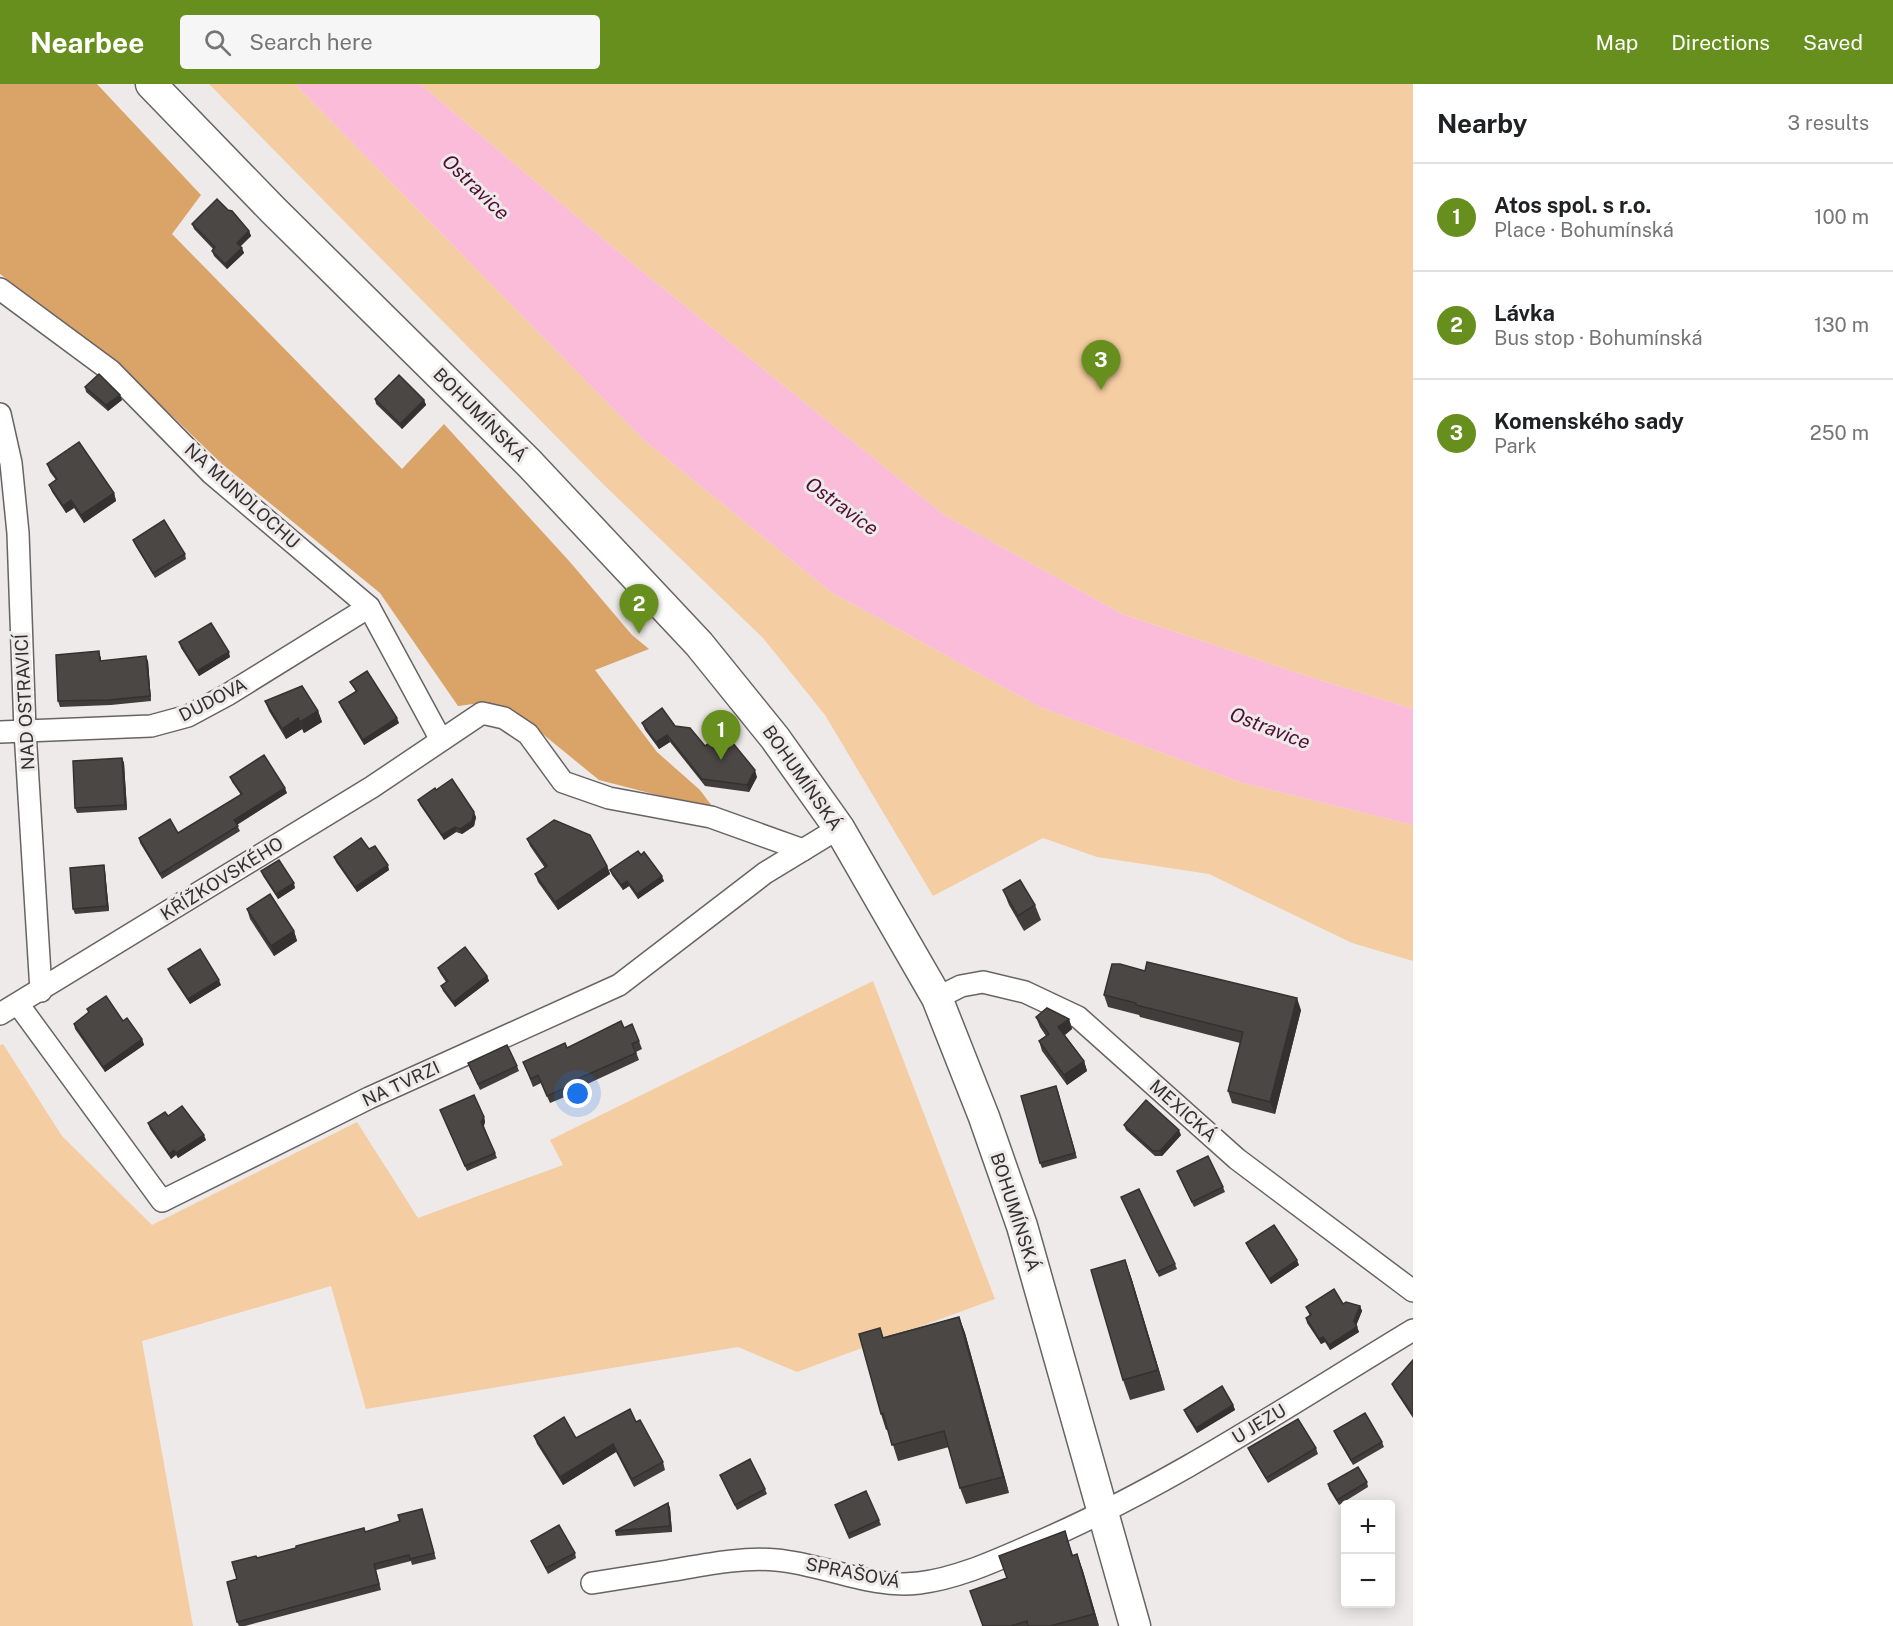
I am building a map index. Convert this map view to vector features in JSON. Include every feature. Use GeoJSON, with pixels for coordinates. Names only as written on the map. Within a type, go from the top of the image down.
{"type":"FeatureCollection","features":[{"type":"Feature","properties":{"kind":"main road","name":"BOHUMÍNSKÁ"},"geometry":{"type":"LineString","coordinates":[[151,84],[273,210],[529,463],[699,644],[775,738],[839,828],[937,998],[984,1117],[1022,1226],[1135,1626]]}},
{"type":"Feature","properties":{"kind":"street","name":"NA MUNDLOCHU"},"geometry":{"type":"LineString","coordinates":[[0,289],[111,371],[211,473],[369,607],[441,740]]}},
{"type":"Feature","properties":{"kind":"street","name":"NAD OSTRAVICÍ"},"geometry":{"type":"LineString","coordinates":[[0,414],[11,464],[18,533],[25,731],[41,991]]}},
{"type":"Feature","properties":{"kind":"street","name":"DUDOVA"},"geometry":{"type":"LineString","coordinates":[[0,732],[151,726],[188,716],[227,695],[369,607]]}},
{"type":"Feature","properties":{"kind":"street","name":"KŘÍŽKOVSKÉHO"},"geometry":{"type":"LineString","coordinates":[[9,1009],[372,788],[482,713],[504,718],[528,734],[563,782],[609,798],[711,817],[803,850]]}},
{"type":"Feature","properties":{"kind":"street","name":"NA TVRZI"},"geometry":{"type":"LineString","coordinates":[[9,1009],[162,1201],[369,1098],[619,985],[765,873],[839,828]]}},
{"type":"Feature","properties":{"kind":"street","name":"MEXICKÁ"},"geometry":{"type":"LineString","coordinates":[[937,998],[961,986],[983,982],[1025,992],[1078,1017],[1236,1159],[1413,1291]]}},
{"type":"Feature","properties":{"kind":"street","name":"U JEZU"},"geometry":{"type":"LineString","coordinates":[[1102,1514],[1233,1439],[1413,1330]]}},
{"type":"Feature","properties":{"kind":"street","name":"SPRAŠOVÁ"},"geometry":{"type":"LineString","coordinates":[[592,1583],[723,1562],[759,1559],[810,1565],[892,1585],[921,1583],[981,1566],[1102,1514]]}},
{"type":"Feature","properties":{"kind":"shaded area"},"geometry":{"type":"Polygon","coordinates":[[[0,84],[97,84],[201,195],[172,234],[402,469],[444,424],[570,562],[632,635],[649,649],[595,670],[657,752],[700,790],[715,810],[599,780],[512,709],[481,703],[458,706],[380,593],[222,464],[116,362],[0,274],[0,84]]]}},
{"type":"Feature","properties":{"kind":"shaded area"},"geometry":{"type":"Polygon","coordinates":[[[209,84],[295,84],[644,440],[831,592],[1040,707],[1240,782],[1413,825],[1413,961],[1352,943],[1209,874],[1097,857],[1043,838],[933,896],[825,715],[763,638],[602,483],[209,84]]]}},
{"type":"Feature","properties":{"kind":"shaded area"},"geometry":{"type":"Polygon","coordinates":[[[420,84],[1413,84],[1413,709],[1122,614],[944,515],[634,265],[420,84]]]}},
{"type":"Feature","properties":{"kind":"shaded area"},"geometry":{"type":"Polygon","coordinates":[[[873,981],[995,1299],[797,1372],[738,1347],[366,1409],[331,1286],[142,1341],[193,1626],[0,1626],[0,1045],[3,1044],[62,1136],[152,1225],[357,1122],[418,1218],[563,1165],[550,1140],[873,981]]]}},
{"type":"Feature","properties":{"kind":"water","name":"Ostravice"},"geometry":{"type":"Polygon","coordinates":[[[295,84],[420,84],[634,265],[944,515],[1122,614],[1413,709],[1413,825],[1240,782],[1040,707],[831,592],[644,440],[295,84]]]}},
{"type":"Feature","properties":{"kind":"building"},"geometry":{"type":"Polygon","coordinates":[[[217,199],[232,211],[249,231],[237,243],[242,248],[225,264],[212,251],[215,247],[192,224],[217,199]]]}},
{"type":"Feature","properties":{"kind":"building"},"geometry":{"type":"Polygon","coordinates":[[[99,374],[120,395],[106,405],[85,387],[99,374]]]}},
{"type":"Feature","properties":{"kind":"building"},"geometry":{"type":"Polygon","coordinates":[[[399,375],[424,400],[400,424],[375,399],[399,375]]]}},
{"type":"Feature","properties":{"kind":"building"},"geometry":{"type":"Polygon","coordinates":[[[79,442],[114,493],[81,515],[71,500],[63,506],[49,485],[57,479],[47,464],[79,442]]]}},
{"type":"Feature","properties":{"kind":"building"},"geometry":{"type":"Polygon","coordinates":[[[164,520],[185,554],[153,573],[133,540],[164,520]]]}},
{"type":"Feature","properties":{"kind":"building"},"geometry":{"type":"Polygon","coordinates":[[[211,623],[229,652],[197,671],[179,642],[211,623]]]}},
{"type":"Feature","properties":{"kind":"building"},"geometry":{"type":"Polygon","coordinates":[[[99,651],[100,661],[146,656],[150,696],[58,701],[56,655],[99,651]]]}},
{"type":"Feature","properties":{"kind":"building"},"geometry":{"type":"Polygon","coordinates":[[[367,671],[397,718],[363,740],[339,702],[357,691],[350,682],[367,671]]]}},
{"type":"Feature","properties":{"kind":"building"},"geometry":{"type":"Polygon","coordinates":[[[302,686],[318,711],[300,722],[298,718],[282,729],[265,701],[302,686]]]}},
{"type":"Feature","properties":{"kind":"building"},"geometry":{"type":"Polygon","coordinates":[[[662,708],[675,726],[690,728],[705,746],[723,731],[755,770],[747,785],[702,779],[667,735],[656,742],[642,723],[662,708]]]}},
{"type":"Feature","properties":{"kind":"building"},"geometry":{"type":"Polygon","coordinates":[[[264,755],[285,788],[234,820],[238,826],[160,874],[139,838],[170,819],[178,833],[242,794],[230,777],[264,755]]]}},
{"type":"Feature","properties":{"kind":"building"},"geometry":{"type":"Polygon","coordinates":[[[122,758],[125,805],[75,808],[73,761],[122,758]]]}},
{"type":"Feature","properties":{"kind":"building"},"geometry":{"type":"Polygon","coordinates":[[[452,779],[474,812],[472,821],[460,829],[455,827],[442,835],[418,800],[452,779]]]}},
{"type":"Feature","properties":{"kind":"building"},"geometry":{"type":"Polygon","coordinates":[[[554,820],[590,835],[607,866],[555,902],[535,874],[547,866],[527,839],[554,820]]]}},
{"type":"Feature","properties":{"kind":"building"},"geometry":{"type":"Polygon","coordinates":[[[361,838],[369,849],[375,846],[388,865],[355,887],[334,857],[361,838]]]}},
{"type":"Feature","properties":{"kind":"building"},"geometry":{"type":"Polygon","coordinates":[[[638,851],[641,855],[644,852],[662,876],[637,894],[627,881],[621,885],[610,870],[638,851]]]}},
{"type":"Feature","properties":{"kind":"building"},"geometry":{"type":"Polygon","coordinates":[[[279,860],[294,883],[276,894],[261,871],[279,860]]]}},
{"type":"Feature","properties":{"kind":"building"},"geometry":{"type":"Polygon","coordinates":[[[104,865],[107,906],[73,909],[70,868],[104,865]]]}},
{"type":"Feature","properties":{"kind":"building"},"geometry":{"type":"Polygon","coordinates":[[[1020,880],[1035,905],[1018,916],[1003,890],[1020,880]]]}},
{"type":"Feature","properties":{"kind":"building"},"geometry":{"type":"Polygon","coordinates":[[[270,894],[294,931],[271,946],[247,909],[270,894]]]}},
{"type":"Feature","properties":{"kind":"building"},"geometry":{"type":"Polygon","coordinates":[[[465,947],[487,976],[453,1002],[441,986],[448,981],[438,968],[465,947]]]}},
{"type":"Feature","properties":{"kind":"building"},"geometry":{"type":"Polygon","coordinates":[[[200,949],[219,980],[188,999],[168,969],[200,949]]]}},
{"type":"Feature","properties":{"kind":"building"},"geometry":{"type":"Polygon","coordinates":[[[1147,962],[1297,998],[1270,1102],[1228,1091],[1243,1032],[1104,995],[1112,964],[1145,971],[1147,962]]]}},
{"type":"Feature","properties":{"kind":"building"},"geometry":{"type":"Polygon","coordinates":[[[106,996],[123,1021],[127,1018],[142,1039],[103,1067],[74,1024],[89,1012],[87,1009],[106,996]]]}},
{"type":"Feature","properties":{"kind":"building"},"geometry":{"type":"Polygon","coordinates":[[[1047,1008],[1069,1019],[1058,1027],[1084,1061],[1064,1075],[1039,1041],[1049,1034],[1036,1017],[1047,1008]]]}},
{"type":"Feature","properties":{"kind":"building"},"geometry":{"type":"Polygon","coordinates":[[[621,1021],[624,1028],[632,1024],[639,1041],[632,1044],[636,1053],[580,1078],[581,1081],[547,1096],[538,1075],[531,1079],[523,1062],[565,1043],[567,1048],[621,1021]]]}},
{"type":"Feature","properties":{"kind":"building"},"geometry":{"type":"Polygon","coordinates":[[[507,1045],[517,1066],[478,1084],[468,1063],[507,1045]]]}},
{"type":"Feature","properties":{"kind":"building"},"geometry":{"type":"Polygon","coordinates":[[[1056,1086],[1075,1153],[1040,1163],[1021,1096],[1056,1086]]]}},
{"type":"Feature","properties":{"kind":"building"},"geometry":{"type":"Polygon","coordinates":[[[474,1095],[484,1117],[481,1122],[495,1153],[465,1166],[440,1110],[474,1095]]]}},
{"type":"Feature","properties":{"kind":"building"},"geometry":{"type":"Polygon","coordinates":[[[1146,1100],[1179,1130],[1160,1151],[1153,1151],[1124,1125],[1146,1100]]]}},
{"type":"Feature","properties":{"kind":"building"},"geometry":{"type":"Polygon","coordinates":[[[182,1106],[204,1135],[176,1153],[174,1150],[169,1154],[148,1123],[165,1112],[168,1116],[182,1106]]]}},
{"type":"Feature","properties":{"kind":"building"},"geometry":{"type":"Polygon","coordinates":[[[1208,1156],[1223,1187],[1192,1202],[1177,1171],[1208,1156]]]}},
{"type":"Feature","properties":{"kind":"building"},"geometry":{"type":"Polygon","coordinates":[[[1139,1189],[1175,1264],[1157,1272],[1121,1197],[1139,1189]]]}},
{"type":"Feature","properties":{"kind":"building"},"geometry":{"type":"Polygon","coordinates":[[[1274,1225],[1297,1260],[1269,1279],[1246,1243],[1274,1225]]]}},
{"type":"Feature","properties":{"kind":"building"},"geometry":{"type":"Polygon","coordinates":[[[1125,1260],[1158,1370],[1123,1380],[1091,1270],[1125,1260]]]}},
{"type":"Feature","properties":{"kind":"building"},"geometry":{"type":"Polygon","coordinates":[[[1334,1289],[1343,1304],[1346,1302],[1360,1306],[1354,1321],[1357,1327],[1329,1345],[1323,1337],[1319,1339],[1306,1318],[1311,1315],[1306,1307],[1334,1289]]]}},
{"type":"Feature","properties":{"kind":"building"},"geometry":{"type":"Polygon","coordinates":[[[959,1317],[1003,1477],[960,1488],[944,1431],[892,1445],[859,1334],[880,1328],[883,1338],[959,1317]]]}},
{"type":"Feature","properties":{"kind":"building"},"geometry":{"type":"Polygon","coordinates":[[[1413,1360],[1413,1413],[1412,1414],[1392,1384],[1413,1360]]]}},
{"type":"Feature","properties":{"kind":"building"},"geometry":{"type":"Polygon","coordinates":[[[1222,1386],[1233,1405],[1196,1428],[1184,1410],[1222,1386]]]}},
{"type":"Feature","properties":{"kind":"building"},"geometry":{"type":"Polygon","coordinates":[[[630,1409],[636,1422],[640,1420],[663,1462],[632,1479],[613,1444],[560,1477],[534,1436],[564,1417],[576,1438],[630,1409]]]}},
{"type":"Feature","properties":{"kind":"building"},"geometry":{"type":"Polygon","coordinates":[[[1365,1413],[1382,1442],[1351,1460],[1334,1431],[1365,1413]]]}},
{"type":"Feature","properties":{"kind":"building"},"geometry":{"type":"Polygon","coordinates":[[[1298,1419],[1316,1448],[1266,1478],[1248,1448],[1298,1419]]]}},
{"type":"Feature","properties":{"kind":"building"},"geometry":{"type":"Polygon","coordinates":[[[750,1459],[765,1489],[735,1505],[720,1475],[750,1459]]]}},
{"type":"Feature","properties":{"kind":"building"},"geometry":{"type":"Polygon","coordinates":[[[1358,1467],[1367,1482],[1337,1500],[1328,1484],[1358,1467]]]}},
{"type":"Feature","properties":{"kind":"building"},"geometry":{"type":"Polygon","coordinates":[[[866,1491],[879,1520],[848,1534],[835,1505],[866,1491]]]}},
{"type":"Feature","properties":{"kind":"building"},"geometry":{"type":"Polygon","coordinates":[[[668,1503],[670,1526],[615,1531],[668,1503]]]}},
{"type":"Feature","properties":{"kind":"building"},"geometry":{"type":"Polygon","coordinates":[[[422,1509],[434,1553],[410,1559],[409,1555],[374,1564],[379,1584],[237,1622],[227,1582],[237,1579],[232,1562],[296,1548],[296,1546],[364,1528],[365,1532],[400,1521],[398,1515],[422,1509]]]}},
{"type":"Feature","properties":{"kind":"building"},"geometry":{"type":"Polygon","coordinates":[[[559,1525],[575,1553],[546,1568],[531,1541],[559,1525]]]}},
{"type":"Feature","properties":{"kind":"building"},"geometry":{"type":"Polygon","coordinates":[[[1065,1531],[1072,1556],[1077,1554],[1094,1614],[1050,1626],[1028,1626],[1027,1621],[1011,1626],[983,1626],[970,1591],[1007,1578],[999,1556],[1065,1531]]]}},
{"type":"Feature","properties":{"kind":"place","name":"Komenského sady"},"geometry":{"type":"Point","coordinates":[1101,390]}},
{"type":"Feature","properties":{"kind":"place","name":"Lávka"},"geometry":{"type":"Point","coordinates":[639,634]}},
{"type":"Feature","properties":{"kind":"place","name":"Atos spol. s r.o."},"geometry":{"type":"Point","coordinates":[721,760]}}]}
